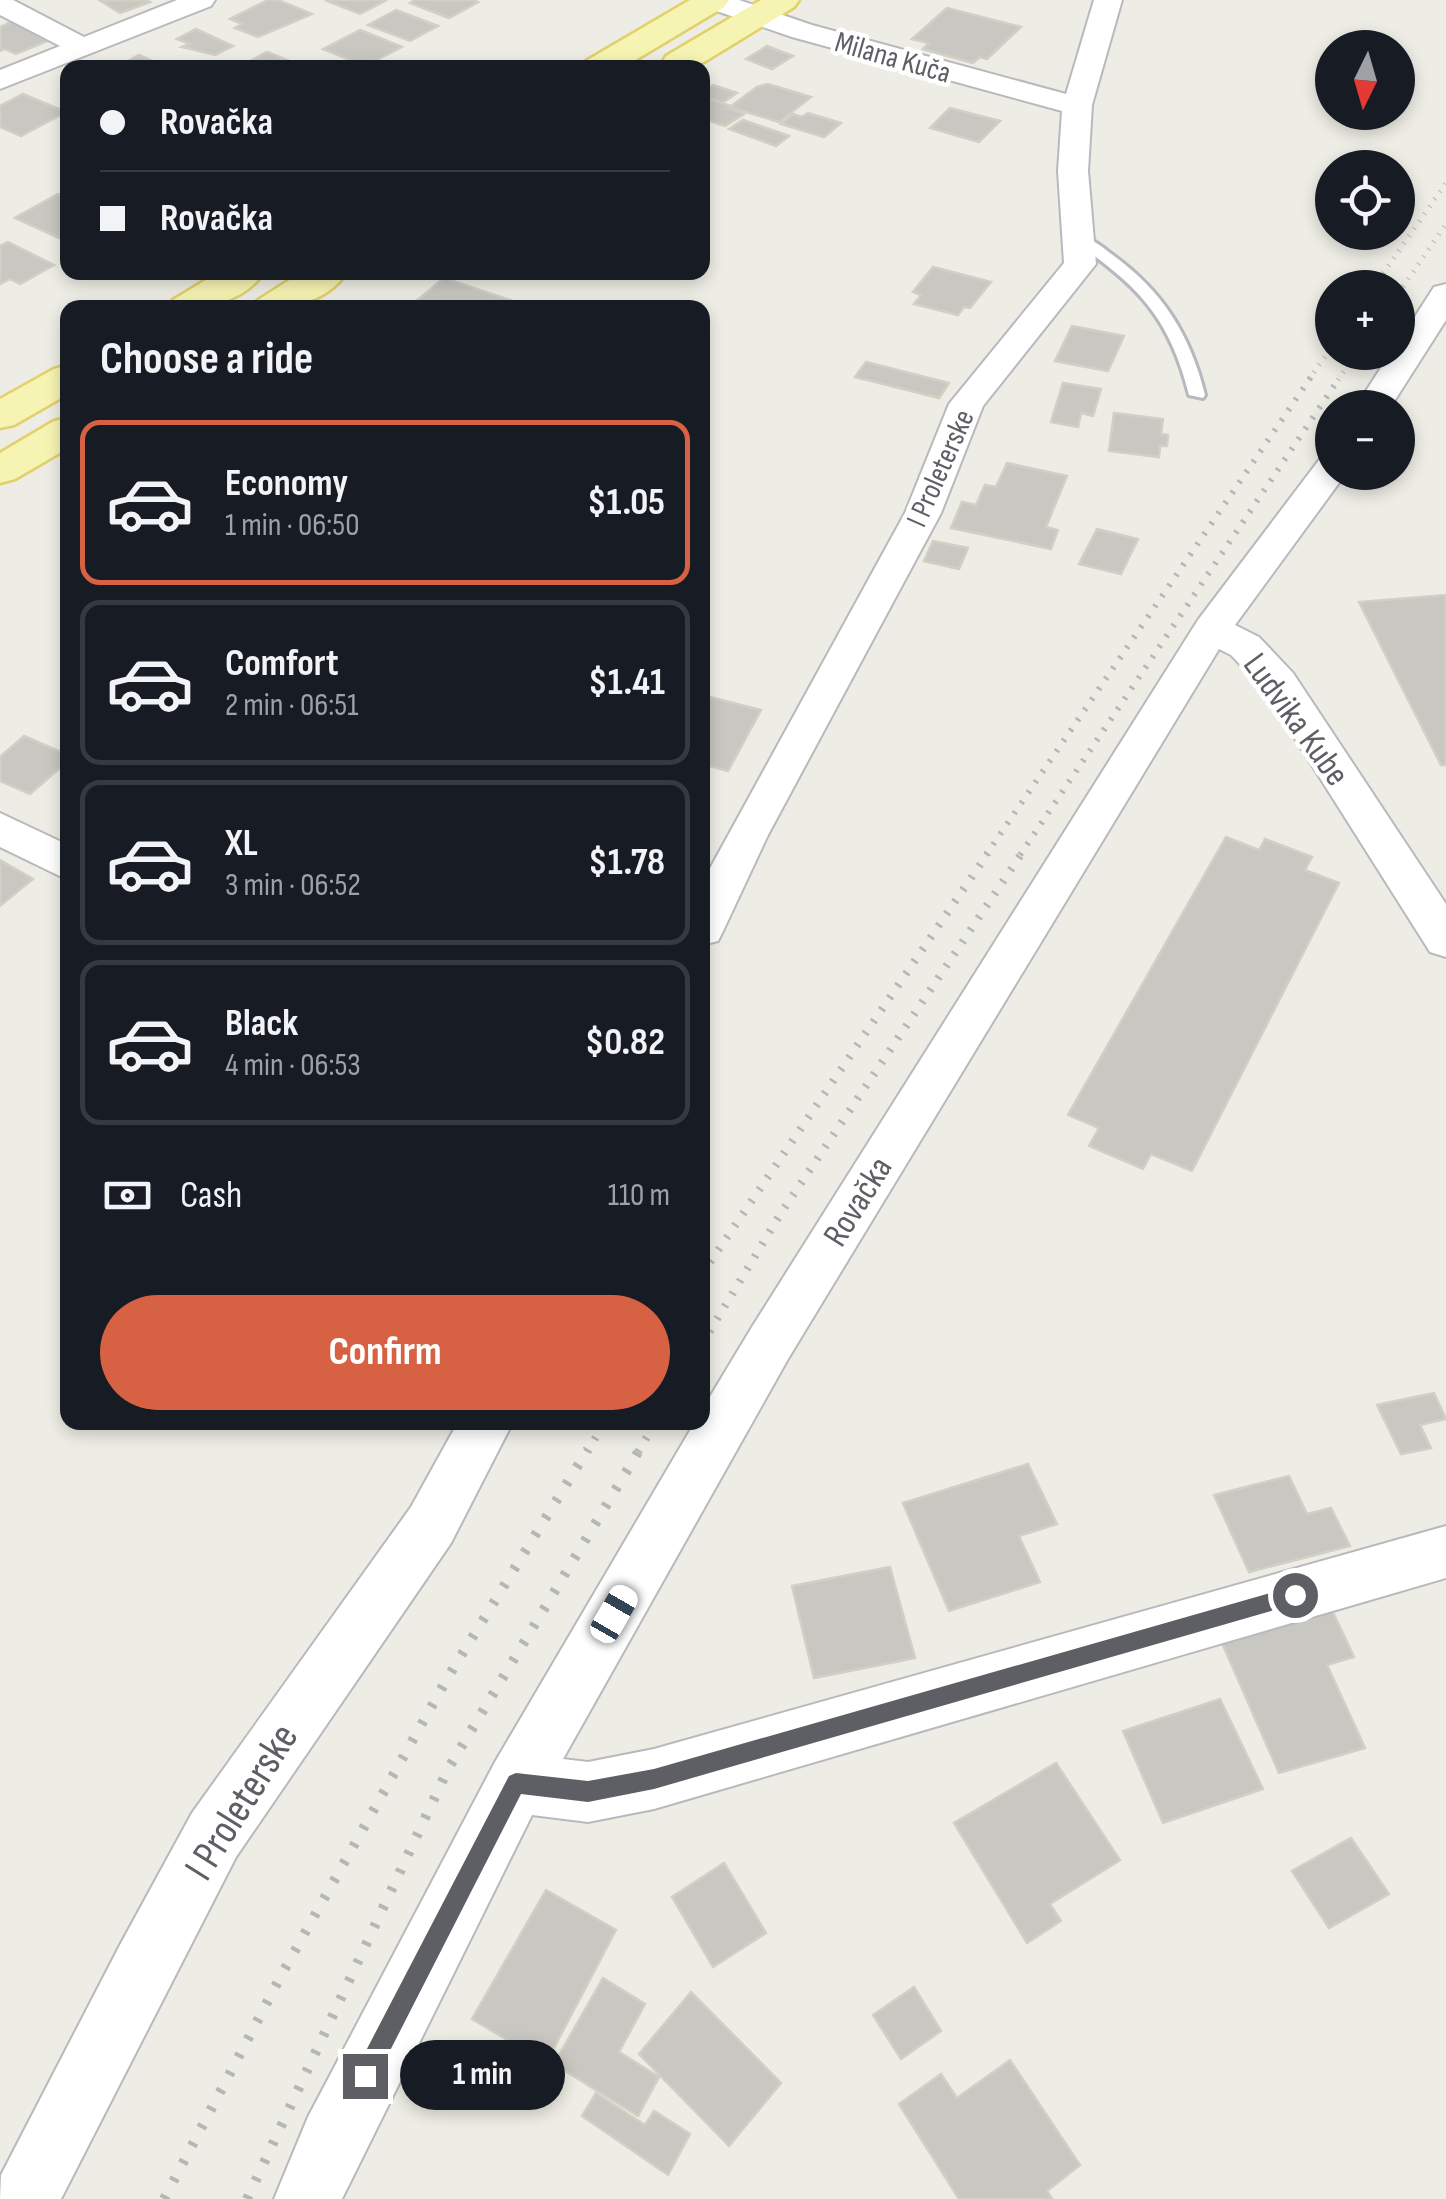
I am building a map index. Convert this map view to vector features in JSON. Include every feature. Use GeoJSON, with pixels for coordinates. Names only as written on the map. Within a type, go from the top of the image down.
{"type":"FeatureCollection","features":[{"type":"Feature","properties":{"kind":"main road"},"geometry":{"type":"LineString","coordinates":[[612,60],[713,0]]}},
{"type":"Feature","properties":{"kind":"main road"},"geometry":{"type":"LineString","coordinates":[[684,60],[770,8]]}},
{"type":"Feature","properties":{"kind":"main road"},"geometry":{"type":"LineString","coordinates":[[199,300],[233,280]]}},
{"type":"Feature","properties":{"kind":"main road"},"geometry":{"type":"LineString","coordinates":[[284,300],[317,280]]}},
{"type":"Feature","properties":{"kind":"main road"},"geometry":{"type":"LineString","coordinates":[[0,416],[60,382]]}},
{"type":"Feature","properties":{"kind":"main road"},"geometry":{"type":"LineString","coordinates":[[0,470],[60,435]]}},
{"type":"Feature","properties":{"kind":"street"},"geometry":{"type":"LineString","coordinates":[[0,80],[202,0]]}},
{"type":"Feature","properties":{"kind":"street","name":"Milana Kuča"},"geometry":{"type":"LineString","coordinates":[[713,0],[770,8],[1046,100],[1076,105]]}},
{"type":"Feature","properties":{"kind":"street","name":"I Proleterske"},"geometry":{"type":"LineString","coordinates":[[710,912],[747,835],[923,514],[966,404],[1076,272],[1082,256],[1072,171],[1076,105],[1108,0]]}},
{"type":"Feature","properties":{"kind":"street"},"geometry":{"type":"LineString","coordinates":[[0,4],[83,47]]}},
{"type":"Feature","properties":{"kind":"street"},"geometry":{"type":"LineString","coordinates":[[1384,390],[1446,294]]}},
{"type":"Feature","properties":{"kind":"street","name":"Ludvika Kube"},"geometry":{"type":"LineString","coordinates":[[1316,490],[1212,629],[1245,646],[1279,682],[1446,940]]}},
{"type":"Feature","properties":{"kind":"street","name":"Rovačka"},"geometry":{"type":"LineString","coordinates":[[308,2199],[332,2142],[516,1783],[770,1342],[1212,629]]}},
{"type":"Feature","properties":{"kind":"street"},"geometry":{"type":"LineString","coordinates":[[0,828],[60,860]]}},
{"type":"Feature","properties":{"kind":"street","name":"I Proleterske"},"geometry":{"type":"LineString","coordinates":[[25,2199],[142,1967],[214,1835],[431,1525],[483,1430]]}},
{"type":"Feature","properties":{"kind":"street"},"geometry":{"type":"LineString","coordinates":[[516,1783],[588,1792],[654,1779],[1446,1552]]}},
{"type":"Feature","properties":{"kind":"lane"},"geometry":{"type":"LineString","coordinates":[[1081,240],[1131,272],[1146,288],[1185,350],[1197,394]]}},
{"type":"Feature","properties":{"kind":"building"},"geometry":{"type":"Polygon","coordinates":[[[268,0],[278,0],[312,14],[258,37],[235,28],[242,24],[230,19],[268,0]]]}},
{"type":"Feature","properties":{"kind":"building"},"geometry":{"type":"Polygon","coordinates":[[[325,0],[387,0],[360,14],[325,0]]]}},
{"type":"Feature","properties":{"kind":"building"},"geometry":{"type":"Polygon","coordinates":[[[101,1],[150,2],[120,13],[101,1]]]}},
{"type":"Feature","properties":{"kind":"building"},"geometry":{"type":"Polygon","coordinates":[[[478,2],[449,18],[410,3],[478,2]]]}},
{"type":"Feature","properties":{"kind":"building"},"geometry":{"type":"Polygon","coordinates":[[[947,8],[1021,27],[987,59],[980,57],[973,63],[923,49],[929,43],[912,39],[947,8]]]}},
{"type":"Feature","properties":{"kind":"building"},"geometry":{"type":"Polygon","coordinates":[[[396,10],[438,26],[410,41],[368,25],[396,10]]]}},
{"type":"Feature","properties":{"kind":"building"},"geometry":{"type":"Polygon","coordinates":[[[11,22],[47,41],[16,54],[0,51],[0,27],[11,22]]]}},
{"type":"Feature","properties":{"kind":"building"},"geometry":{"type":"Polygon","coordinates":[[[196,29],[233,46],[215,55],[182,47],[190,44],[177,39],[196,29]]]}},
{"type":"Feature","properties":{"kind":"building"},"geometry":{"type":"Polygon","coordinates":[[[360,30],[402,47],[377,60],[350,60],[323,49],[360,30]]]}},
{"type":"Feature","properties":{"kind":"building"},"geometry":{"type":"Polygon","coordinates":[[[767,46],[793,56],[772,69],[746,59],[767,46]]]}},
{"type":"Feature","properties":{"kind":"building"},"geometry":{"type":"Polygon","coordinates":[[[267,52],[287,60],[252,60],[267,52]]]}},
{"type":"Feature","properties":{"kind":"building"},"geometry":{"type":"Polygon","coordinates":[[[768,84],[811,97],[779,122],[730,107],[757,87],[768,84]]]}},
{"type":"Feature","properties":{"kind":"building"},"geometry":{"type":"Polygon","coordinates":[[[710,87],[737,93],[722,103],[710,99],[710,87]]]}},
{"type":"Feature","properties":{"kind":"building"},"geometry":{"type":"Polygon","coordinates":[[[23,94],[60,109],[60,115],[21,136],[0,127],[0,106],[23,94]]]}},
{"type":"Feature","properties":{"kind":"building"},"geometry":{"type":"Polygon","coordinates":[[[710,99],[744,114],[725,126],[710,121],[710,99]]]}},
{"type":"Feature","properties":{"kind":"building"},"geometry":{"type":"Polygon","coordinates":[[[950,108],[1000,121],[979,142],[930,128],[950,108]]]}},
{"type":"Feature","properties":{"kind":"building"},"geometry":{"type":"Polygon","coordinates":[[[808,113],[841,123],[824,137],[781,124],[793,114],[802,117],[808,113]]]}},
{"type":"Feature","properties":{"kind":"building"},"geometry":{"type":"Polygon","coordinates":[[[743,120],[789,136],[776,146],[729,129],[743,120]]]}},
{"type":"Feature","properties":{"kind":"building"},"geometry":{"type":"Polygon","coordinates":[[[58,194],[60,195],[59,238],[15,218],[58,194]]]}},
{"type":"Feature","properties":{"kind":"building"},"geometry":{"type":"Polygon","coordinates":[[[8,242],[54,265],[20,284],[10,279],[0,284],[0,246],[8,242]]]}},
{"type":"Feature","properties":{"kind":"building"},"geometry":{"type":"Polygon","coordinates":[[[933,267],[991,282],[970,308],[964,307],[958,315],[914,304],[921,295],[913,292],[933,267]]]}},
{"type":"Feature","properties":{"kind":"building"},"geometry":{"type":"Polygon","coordinates":[[[442,280],[450,280],[510,300],[418,300],[442,280]]]}},
{"type":"Feature","properties":{"kind":"building"},"geometry":{"type":"Polygon","coordinates":[[[1072,326],[1124,336],[1108,371],[1055,361],[1072,326]]]}},
{"type":"Feature","properties":{"kind":"building"},"geometry":{"type":"Polygon","coordinates":[[[866,362],[949,383],[939,398],[855,377],[866,362]]]}},
{"type":"Feature","properties":{"kind":"building"},"geometry":{"type":"Polygon","coordinates":[[[1063,383],[1101,389],[1093,416],[1081,413],[1078,427],[1051,422],[1063,383]]]}},
{"type":"Feature","properties":{"kind":"building"},"geometry":{"type":"Polygon","coordinates":[[[1114,413],[1163,419],[1161,434],[1168,435],[1167,446],[1160,446],[1159,457],[1109,451],[1114,413]]]}},
{"type":"Feature","properties":{"kind":"building"},"geometry":{"type":"Polygon","coordinates":[[[1007,463],[1067,476],[1046,527],[1058,530],[1051,549],[951,528],[962,502],[976,505],[985,485],[996,487],[1007,463]]]}},
{"type":"Feature","properties":{"kind":"building"},"geometry":{"type":"Polygon","coordinates":[[[1097,529],[1138,539],[1121,574],[1079,564],[1097,529]]]}},
{"type":"Feature","properties":{"kind":"building"},"geometry":{"type":"Polygon","coordinates":[[[933,541],[968,548],[959,569],[924,561],[933,541]]]}},
{"type":"Feature","properties":{"kind":"building"},"geometry":{"type":"Polygon","coordinates":[[[1446,595],[1446,765],[1441,765],[1359,602],[1446,595]]]}},
{"type":"Feature","properties":{"kind":"building"},"geometry":{"type":"Polygon","coordinates":[[[710,697],[761,710],[728,771],[710,766],[710,697]]]}},
{"type":"Feature","properties":{"kind":"building"},"geometry":{"type":"Polygon","coordinates":[[[24,736],[60,752],[60,768],[30,794],[0,781],[0,757],[24,736]]]}},
{"type":"Feature","properties":{"kind":"building"},"geometry":{"type":"Polygon","coordinates":[[[1226,837],[1259,850],[1265,839],[1312,857],[1305,870],[1339,883],[1192,1171],[1151,1154],[1143,1169],[1089,1146],[1099,1128],[1068,1115],[1226,837]]]}},
{"type":"Feature","properties":{"kind":"building"},"geometry":{"type":"Polygon","coordinates":[[[0,860],[33,879],[0,906],[0,860]]]}},
{"type":"Feature","properties":{"kind":"building"},"geometry":{"type":"Polygon","coordinates":[[[1434,1393],[1446,1419],[1420,1425],[1431,1448],[1401,1454],[1377,1405],[1434,1393]]]}},
{"type":"Feature","properties":{"kind":"building"},"geometry":{"type":"Polygon","coordinates":[[[1028,1464],[1057,1524],[1019,1536],[1040,1582],[949,1611],[903,1503],[1028,1464]]]}},
{"type":"Feature","properties":{"kind":"building"},"geometry":{"type":"Polygon","coordinates":[[[1289,1476],[1307,1514],[1331,1508],[1350,1546],[1249,1572],[1214,1495],[1289,1476]]]}},
{"type":"Feature","properties":{"kind":"building"},"geometry":{"type":"Polygon","coordinates":[[[890,1567],[915,1658],[814,1678],[792,1586],[890,1567]]]}},
{"type":"Feature","properties":{"kind":"building"},"geometry":{"type":"Polygon","coordinates":[[[1330,1606],[1354,1657],[1327,1665],[1365,1748],[1279,1773],[1219,1636],[1330,1606]]]}},
{"type":"Feature","properties":{"kind":"building"},"geometry":{"type":"Polygon","coordinates":[[[1220,1699],[1263,1789],[1163,1823],[1123,1731],[1220,1699]]]}},
{"type":"Feature","properties":{"kind":"building"},"geometry":{"type":"Polygon","coordinates":[[[1056,1763],[1120,1860],[1050,1904],[1061,1921],[1027,1943],[954,1823],[1056,1763]]]}},
{"type":"Feature","properties":{"kind":"building"},"geometry":{"type":"Polygon","coordinates":[[[1351,1838],[1389,1894],[1329,1928],[1292,1871],[1351,1838]]]}},
{"type":"Feature","properties":{"kind":"building"},"geometry":{"type":"Polygon","coordinates":[[[724,1863],[766,1933],[713,1967],[672,1897],[724,1863]]]}},
{"type":"Feature","properties":{"kind":"building"},"geometry":{"type":"Polygon","coordinates":[[[546,1890],[616,1930],[546,2063],[472,2019],[546,1890]]]}},
{"type":"Feature","properties":{"kind":"building"},"geometry":{"type":"Polygon","coordinates":[[[603,1978],[645,2004],[619,2052],[659,2077],[638,2116],[554,2064],[603,1978]]]}},
{"type":"Feature","properties":{"kind":"building"},"geometry":{"type":"Polygon","coordinates":[[[914,1987],[941,2031],[901,2059],[873,2015],[914,1987]]]}},
{"type":"Feature","properties":{"kind":"building"},"geometry":{"type":"Polygon","coordinates":[[[691,1992],[781,2083],[729,2146],[639,2054],[691,1992]]]}},
{"type":"Feature","properties":{"kind":"building"},"geometry":{"type":"Polygon","coordinates":[[[1010,2060],[1080,2165],[1047,2191],[1052,2199],[959,2199],[899,2104],[941,2074],[957,2098],[1010,2060]]]}},
{"type":"Feature","properties":{"kind":"building"},"geometry":{"type":"Polygon","coordinates":[[[596,2093],[645,2125],[654,2111],[690,2134],[668,2175],[582,2116],[596,2093]]]}},
{"type":"Feature","properties":{"kind":"railway"},"geometry":{"type":"LineString","coordinates":[[1386,270],[1446,183]]}},
{"type":"Feature","properties":{"kind":"railway"},"geometry":{"type":"LineString","coordinates":[[1414,270],[1446,224]]}},
{"type":"Feature","properties":{"kind":"railway"},"geometry":{"type":"LineString","coordinates":[[1309,380],[1316,370]]}},
{"type":"Feature","properties":{"kind":"railway"},"geometry":{"type":"LineString","coordinates":[[1338,380],[1345,370]]}},
{"type":"Feature","properties":{"kind":"railway"},"geometry":{"type":"LineString","coordinates":[[986,855],[1311,377]]}},
{"type":"Feature","properties":{"kind":"railway"},"geometry":{"type":"LineString","coordinates":[[1020,855],[1340,377]]}},
{"type":"Feature","properties":{"kind":"railway"},"geometry":{"type":"LineString","coordinates":[[710,1262],[988,853]]}},
{"type":"Feature","properties":{"kind":"railway"},"geometry":{"type":"LineString","coordinates":[[710,1331],[781,1213],[1022,853]]}},
{"type":"Feature","properties":{"kind":"railway"},"geometry":{"type":"LineString","coordinates":[[587,1452],[600,1430]]}},
{"type":"Feature","properties":{"kind":"railway"},"geometry":{"type":"LineString","coordinates":[[638,1452],[651,1430]]}},
{"type":"Feature","properties":{"kind":"railway"},"geometry":{"type":"LineString","coordinates":[[164,2199],[283,1972],[448,1677],[588,1449]]}},
{"type":"Feature","properties":{"kind":"railway"},"geometry":{"type":"LineString","coordinates":[[247,2199],[448,1769],[640,1449]]}},
{"type":"Feature","properties":{"kind":"route"},"geometry":{"type":"LineString","coordinates":[[365,2076],[516,1783],[588,1792],[654,1779],[1295,1595]]}}]}
